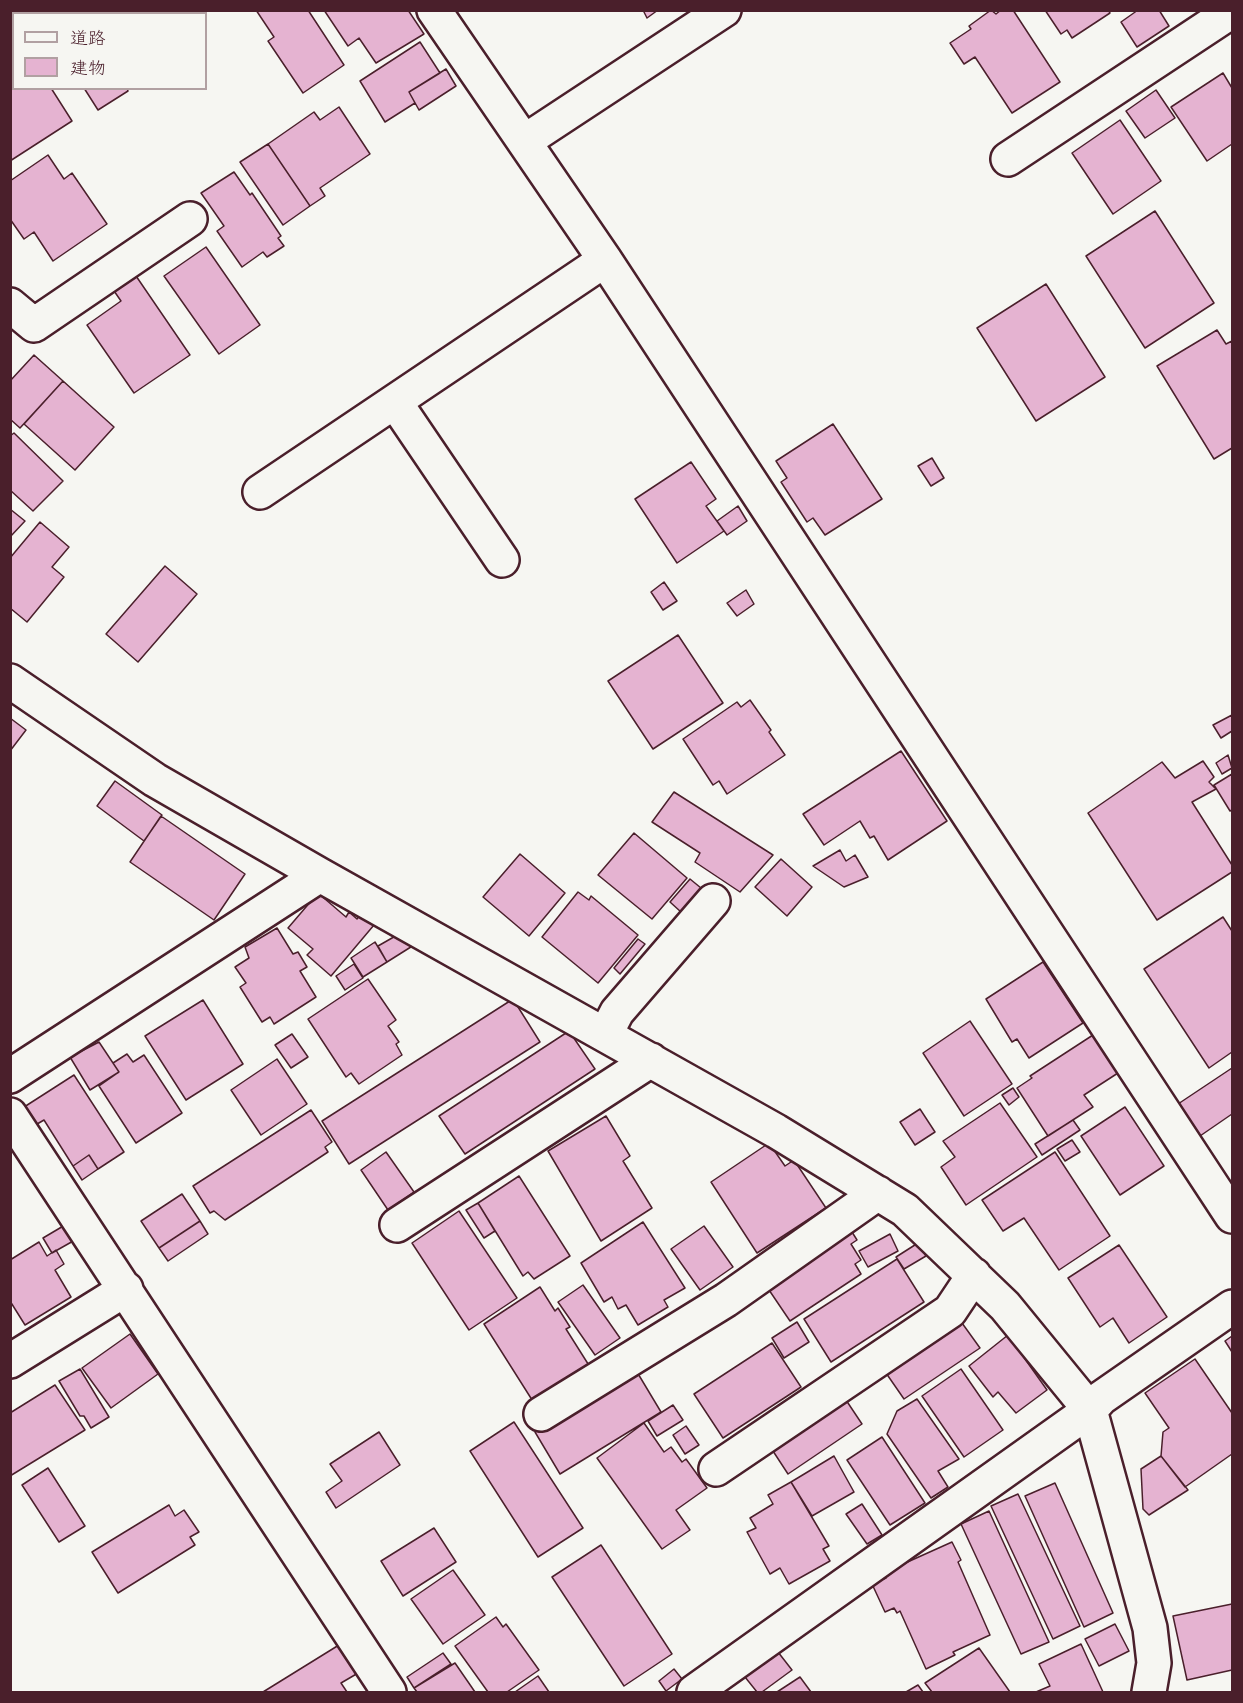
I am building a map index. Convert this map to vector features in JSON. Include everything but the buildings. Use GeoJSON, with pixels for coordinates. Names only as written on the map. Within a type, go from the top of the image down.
{"type":"FeatureCollection","features":[{"type":"Feature","properties":{"kind":"street"},"geometry":{"type":"LineString","coordinates":[[434,10],[605,260],[1233,1216]]}},
{"type":"Feature","properties":{"kind":"street"},"geometry":{"type":"LineString","coordinates":[[525,141],[724,10]]}},
{"type":"Feature","properties":{"kind":"street"},"geometry":{"type":"LineString","coordinates":[[1008,159],[1233,12]]}},
{"type":"Feature","properties":{"kind":"street"},"geometry":{"type":"LineString","coordinates":[[10,305],[34,325],[190,219]]}},
{"type":"Feature","properties":{"kind":"street"},"geometry":{"type":"LineString","coordinates":[[260,492],[605,260]]}},
{"type":"Feature","properties":{"kind":"street"},"geometry":{"type":"LineString","coordinates":[[394,402],[502,560]]}},
{"type":"Feature","properties":{"kind":"street"},"geometry":{"type":"LineString","coordinates":[[10,681],[155,780],[776,1131],[905,1210],[1005,1306],[1090,1410],[1150,1628],[1154,1663],[1149,1692]]}},
{"type":"Feature","properties":{"kind":"street"},"geometry":{"type":"LineString","coordinates":[[10,1076],[320,875]]}},
{"type":"Feature","properties":{"kind":"street"},"geometry":{"type":"LineString","coordinates":[[604,1035],[617,1012],[713,901]]}},
{"type":"Feature","properties":{"kind":"street"},"geometry":{"type":"LineString","coordinates":[[397,1225],[651,1060]]}},
{"type":"Feature","properties":{"kind":"street"},"geometry":{"type":"LineString","coordinates":[[10,1115],[389,1692]]}},
{"type":"Feature","properties":{"kind":"street"},"geometry":{"type":"LineString","coordinates":[[541,1414],[726,1300],[878,1193]]}},
{"type":"Feature","properties":{"kind":"street"},"geometry":{"type":"LineString","coordinates":[[716,1469],[950,1311],[974,1275]]}},
{"type":"Feature","properties":{"kind":"street"},"geometry":{"type":"LineString","coordinates":[[10,1361],[126,1289]]}},
{"type":"Feature","properties":{"kind":"street"},"geometry":{"type":"LineString","coordinates":[[694,1692],[1090,1410],[1101,1398],[1233,1307]]}}]}
